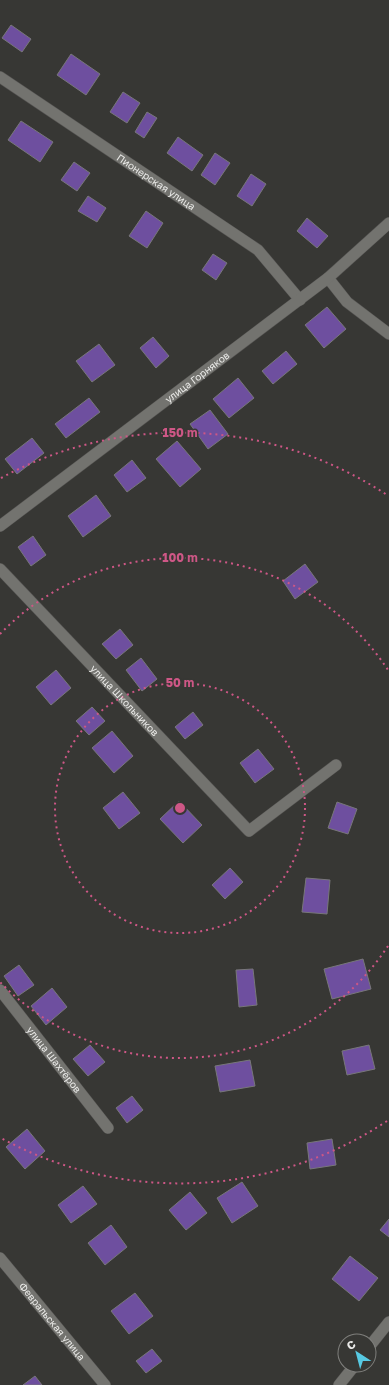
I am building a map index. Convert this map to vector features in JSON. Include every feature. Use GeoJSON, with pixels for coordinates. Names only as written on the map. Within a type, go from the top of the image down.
{"type":"FeatureCollection","features":[{"type":"Feature","properties":{"kind":"street","name":"Пионерская улица"},"geometry":{"type":"LineString","coordinates":[[0,77],[258,250],[300,300]]}},
{"type":"Feature","properties":{"kind":"street","name":"улица Горняков"},"geometry":{"type":"LineString","coordinates":[[0,526],[300,300],[328,278],[389,223]]}},
{"type":"Feature","properties":{"kind":"street"},"geometry":{"type":"LineString","coordinates":[[328,278],[346,302],[389,334]]}},
{"type":"Feature","properties":{"kind":"street","name":"улица Школьников"},"geometry":{"type":"LineString","coordinates":[[0,570],[248,831],[336,765]]}},
{"type":"Feature","properties":{"kind":"street","name":"улица Шахтёров"},"geometry":{"type":"LineString","coordinates":[[0,990],[108,1128]]}},
{"type":"Feature","properties":{"kind":"street","name":"Февральская улица"},"geometry":{"type":"LineString","coordinates":[[0,1258],[105,1385]]}},
{"type":"Feature","properties":{"kind":"street"},"geometry":{"type":"LineString","coordinates":[[377,1337],[389,1322]]}},
{"type":"Feature","properties":{"kind":"street"},"geometry":{"type":"LineString","coordinates":[[339,1385],[349,1373]]}},
{"type":"Feature","properties":{"kind":"building"},"geometry":{"type":"Polygon","coordinates":[[[11,25],[31,39],[22,52],[2,38],[11,25]]]}},
{"type":"Feature","properties":{"kind":"building"},"geometry":{"type":"Polygon","coordinates":[[[71,54],[100,74],[86,95],[57,75],[71,54]]]}},
{"type":"Feature","properties":{"kind":"building"},"geometry":{"type":"Polygon","coordinates":[[[123,92],[140,103],[127,123],[110,112],[123,92]]]}},
{"type":"Feature","properties":{"kind":"building"},"geometry":{"type":"Polygon","coordinates":[[[147,112],[157,118],[144,138],[135,132],[147,112]]]}},
{"type":"Feature","properties":{"kind":"building"},"geometry":{"type":"Polygon","coordinates":[[[21,121],[53,142],[40,162],[8,140],[21,121]]]}},
{"type":"Feature","properties":{"kind":"building"},"geometry":{"type":"Polygon","coordinates":[[[178,137],[203,155],[192,171],[167,153],[178,137]]]}},
{"type":"Feature","properties":{"kind":"building"},"geometry":{"type":"Polygon","coordinates":[[[215,153],[230,163],[215,185],[201,175],[215,153]]]}},
{"type":"Feature","properties":{"kind":"building"},"geometry":{"type":"Polygon","coordinates":[[[74,162],[90,173],[77,191],[61,180],[74,162]]]}},
{"type":"Feature","properties":{"kind":"building"},"geometry":{"type":"Polygon","coordinates":[[[251,174],[266,184],[252,206],[237,196],[251,174]]]}},
{"type":"Feature","properties":{"kind":"building"},"geometry":{"type":"Polygon","coordinates":[[[88,196],[106,208],[97,222],[78,211],[88,196]]]}},
{"type":"Feature","properties":{"kind":"building"},"geometry":{"type":"Polygon","coordinates":[[[146,211],[163,223],[147,248],[129,236],[146,211]]]}},
{"type":"Feature","properties":{"kind":"building"},"geometry":{"type":"Polygon","coordinates":[[[307,218],[328,236],[317,248],[297,231],[307,218]]]}},
{"type":"Feature","properties":{"kind":"building"},"geometry":{"type":"Polygon","coordinates":[[[213,254],[227,263],[216,280],[202,270],[213,254]]]}},
{"type":"Feature","properties":{"kind":"building"},"geometry":{"type":"Polygon","coordinates":[[[327,307],[346,329],[324,348],[305,325],[327,307]]]}},
{"type":"Feature","properties":{"kind":"building"},"geometry":{"type":"Polygon","coordinates":[[[153,337],[169,356],[156,368],[140,348],[153,337]]]}},
{"type":"Feature","properties":{"kind":"building"},"geometry":{"type":"Polygon","coordinates":[[[99,344],[115,365],[92,382],[76,361],[99,344]]]}},
{"type":"Feature","properties":{"kind":"building"},"geometry":{"type":"Polygon","coordinates":[[[286,351],[297,364],[273,384],[262,371],[286,351]]]}},
{"type":"Feature","properties":{"kind":"building"},"geometry":{"type":"Polygon","coordinates":[[[238,378],[254,398],[229,418],[213,399],[238,378]]]}},
{"type":"Feature","properties":{"kind":"building"},"geometry":{"type":"Polygon","coordinates":[[[89,398],[100,412],[66,438],[55,424],[89,398]]]}},
{"type":"Feature","properties":{"kind":"building"},"geometry":{"type":"Polygon","coordinates":[[[210,410],[228,434],[208,449],[190,424],[210,410]]]}},
{"type":"Feature","properties":{"kind":"building"},"geometry":{"type":"Polygon","coordinates":[[[32,438],[44,453],[17,474],[5,459],[32,438]]]}},
{"type":"Feature","properties":{"kind":"building"},"geometry":{"type":"Polygon","coordinates":[[[177,441],[201,469],[180,487],[156,459],[177,441]]]}},
{"type":"Feature","properties":{"kind":"building"},"geometry":{"type":"Polygon","coordinates":[[[132,460],[146,478],[127,492],[114,475],[132,460]]]}},
{"type":"Feature","properties":{"kind":"building"},"geometry":{"type":"Polygon","coordinates":[[[96,495],[111,516],[83,537],[68,516],[96,495]]]}},
{"type":"Feature","properties":{"kind":"building"},"geometry":{"type":"Polygon","coordinates":[[[33,536],[46,555],[31,566],[18,547],[33,536]]]}},
{"type":"Feature","properties":{"kind":"building"},"geometry":{"type":"Polygon","coordinates":[[[305,564],[318,582],[295,599],[283,581],[305,564]]]}},
{"type":"Feature","properties":{"kind":"building"},"geometry":{"type":"Polygon","coordinates":[[[120,629],[133,645],[116,659],[102,644],[120,629]]]}},
{"type":"Feature","properties":{"kind":"building"},"geometry":{"type":"Polygon","coordinates":[[[141,658],[157,679],[142,691],[126,670],[141,658]]]}},
{"type":"Feature","properties":{"kind":"building"},"geometry":{"type":"Polygon","coordinates":[[[56,670],[71,688],[51,705],[36,687],[56,670]]]}},
{"type":"Feature","properties":{"kind":"building"},"geometry":{"type":"Polygon","coordinates":[[[92,707],[105,721],[89,735],[76,721],[92,707]]]}},
{"type":"Feature","properties":{"kind":"building"},"geometry":{"type":"Polygon","coordinates":[[[193,712],[203,725],[185,739],[175,727],[193,712]]]}},
{"type":"Feature","properties":{"kind":"building"},"geometry":{"type":"Polygon","coordinates":[[[112,731],[133,756],[114,773],[92,748],[112,731]]]}},
{"type":"Feature","properties":{"kind":"building"},"geometry":{"type":"Polygon","coordinates":[[[258,749],[274,769],[255,783],[240,763],[258,749]]]}},
{"type":"Feature","properties":{"kind":"building"},"geometry":{"type":"Polygon","coordinates":[[[123,792],[140,813],[119,829],[103,808],[123,792]]]}},
{"type":"Feature","properties":{"kind":"building"},"geometry":{"type":"Polygon","coordinates":[[[179,801],[202,825],[183,843],[160,819],[179,801]]]}},
{"type":"Feature","properties":{"kind":"building"},"geometry":{"type":"Polygon","coordinates":[[[337,802],[357,809],[348,834],[328,828],[337,802]]]}},
{"type":"Feature","properties":{"kind":"building"},"geometry":{"type":"Polygon","coordinates":[[[230,868],[243,882],[225,899],[212,885],[230,868]]]}},
{"type":"Feature","properties":{"kind":"building"},"geometry":{"type":"Polygon","coordinates":[[[306,878],[330,880],[327,914],[302,912],[306,878]]]}},
{"type":"Feature","properties":{"kind":"building"},"geometry":{"type":"Polygon","coordinates":[[[363,959],[371,989],[332,999],[324,969],[363,959]]]}},
{"type":"Feature","properties":{"kind":"building"},"geometry":{"type":"Polygon","coordinates":[[[19,965],[34,985],[18,996],[4,976],[19,965]]]}},
{"type":"Feature","properties":{"kind":"building"},"geometry":{"type":"Polygon","coordinates":[[[253,969],[257,1005],[239,1007],[236,970],[253,969]]]}},
{"type":"Feature","properties":{"kind":"building"},"geometry":{"type":"Polygon","coordinates":[[[52,988],[67,1007],[46,1025],[31,1006],[52,988]]]}},
{"type":"Feature","properties":{"kind":"building"},"geometry":{"type":"Polygon","coordinates":[[[90,1045],[105,1062],[88,1076],[73,1059],[90,1045]]]}},
{"type":"Feature","properties":{"kind":"building"},"geometry":{"type":"Polygon","coordinates":[[[369,1045],[375,1069],[347,1075],[342,1051],[369,1045]]]}},
{"type":"Feature","properties":{"kind":"building"},"geometry":{"type":"Polygon","coordinates":[[[250,1060],[255,1086],[220,1092],[215,1066],[250,1060]]]}},
{"type":"Feature","properties":{"kind":"building"},"geometry":{"type":"Polygon","coordinates":[[[132,1096],[143,1110],[127,1123],[116,1108],[132,1096]]]}},
{"type":"Feature","properties":{"kind":"building"},"geometry":{"type":"Polygon","coordinates":[[[27,1129],[45,1151],[25,1169],[6,1147],[27,1129]]]}},
{"type":"Feature","properties":{"kind":"building"},"geometry":{"type":"Polygon","coordinates":[[[332,1139],[336,1165],[310,1169],[307,1143],[332,1139]]]}},
{"type":"Feature","properties":{"kind":"building"},"geometry":{"type":"Polygon","coordinates":[[[242,1182],[258,1206],[232,1223],[217,1198],[242,1182]]]}},
{"type":"Feature","properties":{"kind":"building"},"geometry":{"type":"Polygon","coordinates":[[[83,1186],[97,1204],[71,1223],[58,1205],[83,1186]]]}},
{"type":"Feature","properties":{"kind":"building"},"geometry":{"type":"Polygon","coordinates":[[[190,1192],[207,1213],[186,1230],[169,1210],[190,1192]]]}},
{"type":"Feature","properties":{"kind":"building"},"geometry":{"type":"Polygon","coordinates":[[[389,1219],[389,1237],[380,1230],[389,1219]]]}},
{"type":"Feature","properties":{"kind":"building"},"geometry":{"type":"Polygon","coordinates":[[[111,1225],[127,1247],[105,1265],[88,1243],[111,1225]]]}},
{"type":"Feature","properties":{"kind":"building"},"geometry":{"type":"Polygon","coordinates":[[[350,1256],[378,1278],[359,1301],[332,1279],[350,1256]]]}},
{"type":"Feature","properties":{"kind":"building"},"geometry":{"type":"Polygon","coordinates":[[[135,1293],[153,1316],[129,1334],[111,1311],[135,1293]]]}},
{"type":"Feature","properties":{"kind":"building"},"geometry":{"type":"Polygon","coordinates":[[[152,1349],[162,1361],[146,1373],[136,1361],[152,1349]]]}},
{"type":"Feature","properties":{"kind":"building"},"geometry":{"type":"Polygon","coordinates":[[[35,1376],[42,1385],[23,1385],[35,1376]]]}}]}
